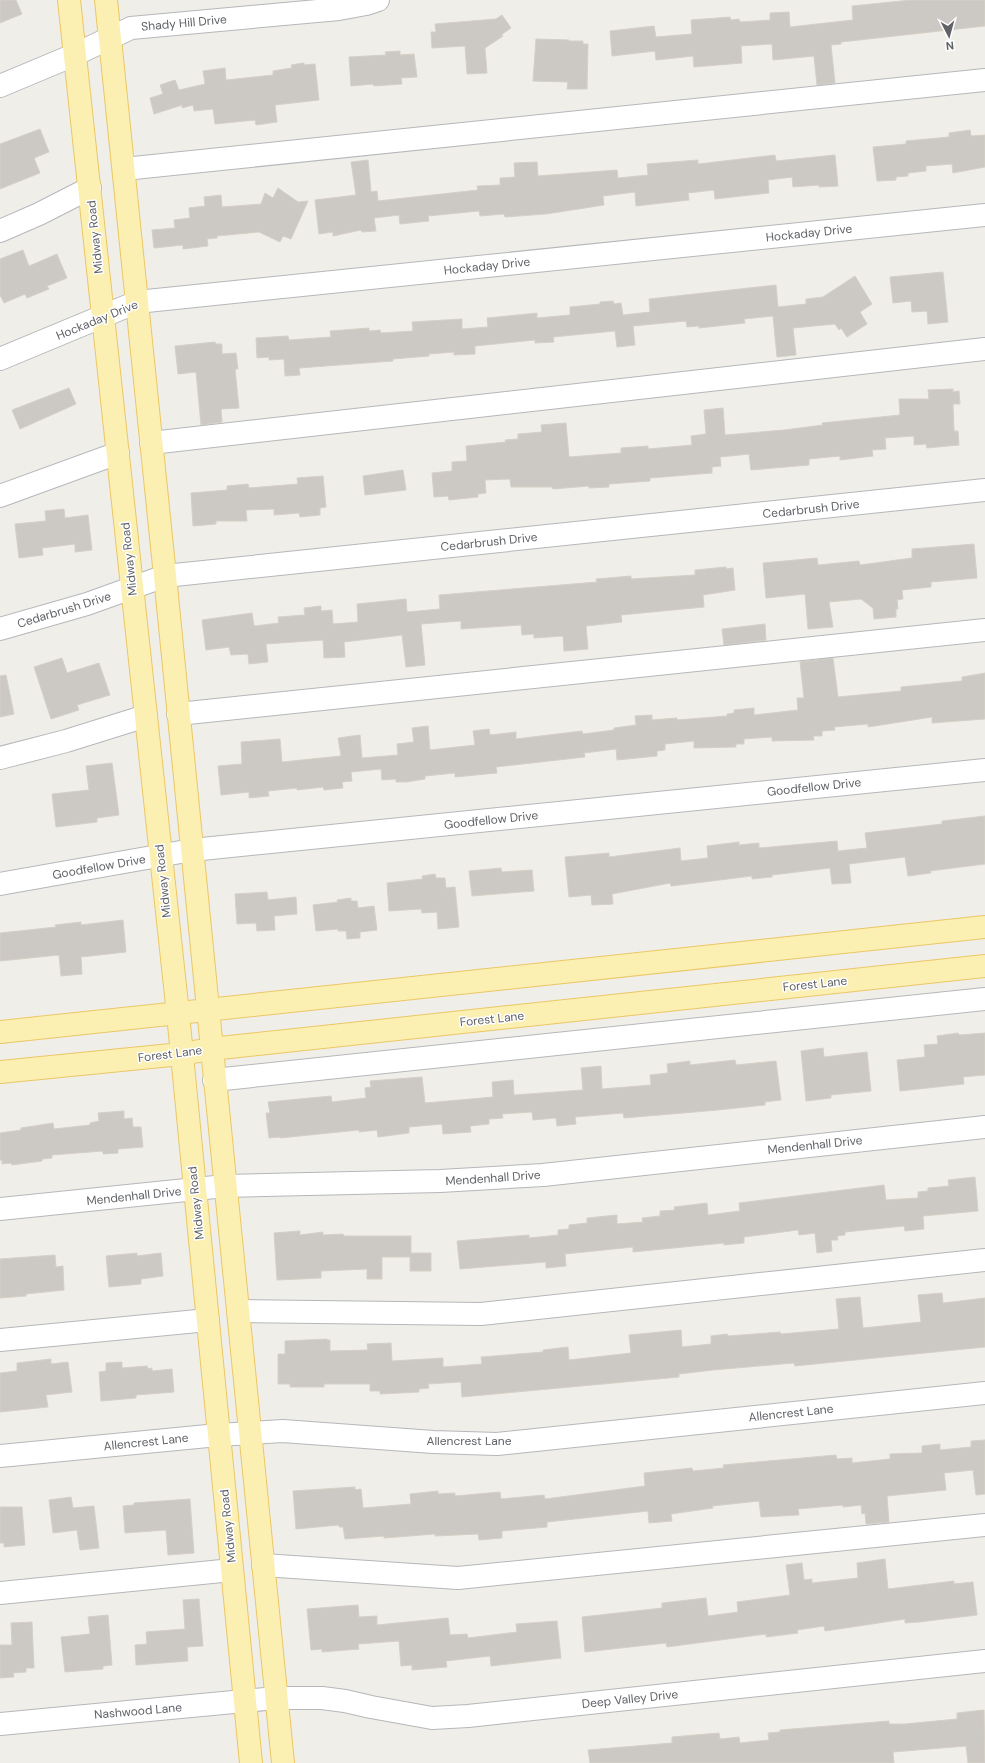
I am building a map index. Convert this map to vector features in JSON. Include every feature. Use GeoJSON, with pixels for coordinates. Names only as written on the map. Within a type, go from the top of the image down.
{"type":"FeatureCollection","features":[{"type":"Feature","properties":{"kind":"main road","name":"Midway Road"},"geometry":{"type":"LineString","coordinates":[[69,0],[178,1014],[251,1763]]}},
{"type":"Feature","properties":{"kind":"main road"},"geometry":{"type":"LineString","coordinates":[[106,0],[283,1763]]}},
{"type":"Feature","properties":{"kind":"main road"},"geometry":{"type":"LineString","coordinates":[[0,1032],[985,927]]}},
{"type":"Feature","properties":{"kind":"main road","name":"Forest Lane"},"geometry":{"type":"LineString","coordinates":[[0,1072],[182,1054],[211,1049],[985,966]]}},
{"type":"Feature","properties":{"kind":"street","name":"Shady Hill Drive"},"geometry":{"type":"LineString","coordinates":[[0,86],[74,55],[131,28],[339,9],[378,0]]}},
{"type":"Feature","properties":{"kind":"street"},"geometry":{"type":"LineString","coordinates":[[124,169],[985,80]]}},
{"type":"Feature","properties":{"kind":"street"},"geometry":{"type":"LineString","coordinates":[[0,231],[39,214],[90,188]]}},
{"type":"Feature","properties":{"kind":"street","name":"Hockaday Drive"},"geometry":{"type":"LineString","coordinates":[[0,359],[137,302],[985,216]]}},
{"type":"Feature","properties":{"kind":"street"},"geometry":{"type":"LineString","coordinates":[[151,443],[985,349]]}},
{"type":"Feature","properties":{"kind":"street"},"geometry":{"type":"LineString","coordinates":[[0,496],[118,453]]}},
{"type":"Feature","properties":{"kind":"street","name":"Cedarbrush Drive"},"geometry":{"type":"LineString","coordinates":[[0,629],[88,604],[165,576],[985,490]]}},
{"type":"Feature","properties":{"kind":"street"},"geometry":{"type":"LineString","coordinates":[[178,714],[985,630]]}},
{"type":"Feature","properties":{"kind":"street"},"geometry":{"type":"LineString","coordinates":[[0,758],[66,741],[146,716]]}},
{"type":"Feature","properties":{"kind":"street","name":"Goodfellow Drive"},"geometry":{"type":"LineString","coordinates":[[0,884],[192,850],[985,770]]}},
{"type":"Feature","properties":{"kind":"street"},"geometry":{"type":"LineString","coordinates":[[214,1080],[985,999]]}},
{"type":"Feature","properties":{"kind":"street","name":"Mendenhall Drive"},"geometry":{"type":"LineString","coordinates":[[0,1210],[225,1186],[440,1181],[543,1175],[985,1127]]}},
{"type":"Feature","properties":{"kind":"street"},"geometry":{"type":"LineString","coordinates":[[238,1311],[482,1314],[985,1260]]}},
{"type":"Feature","properties":{"kind":"street"},"geometry":{"type":"LineString","coordinates":[[0,1340],[208,1320]]}},
{"type":"Feature","properties":{"kind":"street","name":"Allencrest Lane"},"geometry":{"type":"LineString","coordinates":[[0,1456],[250,1432],[283,1431],[433,1442],[497,1444],[985,1392]]}},
{"type":"Feature","properties":{"kind":"street"},"geometry":{"type":"LineString","coordinates":[[263,1565],[458,1578],[985,1525]]}},
{"type":"Feature","properties":{"kind":"street"},"geometry":{"type":"LineString","coordinates":[[0,1593],[232,1570]]}},
{"type":"Feature","properties":{"kind":"street","name":"Deep Valley Drive"},"geometry":{"type":"LineString","coordinates":[[276,1698],[322,1698],[432,1718],[468,1716],[985,1661]]}},
{"type":"Feature","properties":{"kind":"street","name":"Nashwood Lane"},"geometry":{"type":"LineString","coordinates":[[0,1724],[276,1698]]}},
{"type":"Feature","properties":{"kind":"building"},"geometry":{"type":"Polygon","coordinates":[[[0,0],[16,0],[22,14],[0,23],[0,0]]]}},
{"type":"Feature","properties":{"kind":"building"},"geometry":{"type":"Polygon","coordinates":[[[911,0],[985,0],[985,26],[841,42],[841,44],[831,45],[835,83],[817,85],[814,56],[773,60],[772,44],[741,46],[742,63],[694,67],[693,56],[656,60],[655,51],[612,56],[610,31],[654,26],[656,37],[692,34],[691,20],[730,17],[731,20],[739,19],[740,22],[770,20],[770,13],[789,12],[790,27],[853,20],[852,6],[911,0]]]}},
{"type":"Feature","properties":{"kind":"building"},"geometry":{"type":"Polygon","coordinates":[[[502,15],[511,28],[501,35],[503,36],[485,48],[487,73],[467,74],[465,46],[432,48],[431,32],[436,32],[435,24],[496,19],[502,15]]]}},
{"type":"Feature","properties":{"kind":"building"},"geometry":{"type":"Polygon","coordinates":[[[536,39],[583,41],[583,44],[588,44],[587,89],[567,89],[568,82],[533,81],[536,39]]]}},
{"type":"Feature","properties":{"kind":"building"},"geometry":{"type":"Polygon","coordinates":[[[400,51],[400,55],[414,54],[417,77],[401,78],[402,84],[351,86],[349,57],[386,55],[385,52],[400,51]]]}},
{"type":"Feature","properties":{"kind":"building"},"geometry":{"type":"Polygon","coordinates":[[[304,63],[304,65],[315,64],[319,100],[275,105],[277,122],[256,125],[255,120],[215,124],[213,109],[194,111],[193,105],[182,108],[182,105],[154,114],[150,98],[163,94],[160,85],[175,80],[179,90],[205,84],[203,71],[225,68],[226,80],[273,75],[273,71],[292,68],[291,65],[304,63]]]}},
{"type":"Feature","properties":{"kind":"building"},"geometry":{"type":"Polygon","coordinates":[[[40,129],[49,152],[34,158],[40,173],[0,189],[0,144],[40,129]]]}},
{"type":"Feature","properties":{"kind":"building"},"geometry":{"type":"Polygon","coordinates":[[[970,130],[971,136],[985,135],[985,167],[953,173],[952,164],[926,166],[926,171],[908,173],[908,176],[896,177],[896,180],[877,181],[873,147],[906,144],[906,141],[949,137],[949,133],[970,130]]]}},
{"type":"Feature","properties":{"kind":"building"},"geometry":{"type":"Polygon","coordinates":[[[775,155],[776,161],[835,155],[838,186],[819,187],[819,185],[793,187],[792,177],[768,180],[769,193],[715,199],[714,190],[688,193],[689,200],[636,206],[635,192],[603,196],[604,205],[546,214],[505,217],[504,214],[480,216],[479,211],[428,216],[429,221],[400,224],[399,215],[374,218],[376,231],[362,232],[361,230],[333,236],[333,232],[319,234],[315,200],[356,195],[351,162],[368,160],[371,192],[377,191],[378,201],[478,190],[477,186],[500,185],[500,178],[515,177],[514,163],[537,162],[538,176],[617,170],[618,178],[648,175],[647,164],[698,160],[698,164],[775,155]]]}},
{"type":"Feature","properties":{"kind":"building"},"geometry":{"type":"Polygon","coordinates":[[[278,188],[298,202],[308,201],[291,239],[283,236],[280,242],[259,232],[217,236],[217,238],[207,239],[208,246],[183,249],[183,245],[154,248],[152,230],[175,228],[174,220],[190,218],[189,208],[205,206],[204,197],[221,195],[222,207],[261,204],[265,193],[273,198],[278,188]]]}},
{"type":"Feature","properties":{"kind":"building"},"geometry":{"type":"Polygon","coordinates":[[[23,250],[29,266],[57,254],[67,278],[47,286],[49,289],[27,298],[25,294],[4,303],[0,295],[0,259],[23,250]]]}},
{"type":"Feature","properties":{"kind":"building"},"geometry":{"type":"Polygon","coordinates":[[[943,272],[948,322],[928,324],[927,311],[912,312],[911,301],[893,303],[890,277],[943,272]]]}},
{"type":"Feature","properties":{"kind":"building"},"geometry":{"type":"Polygon","coordinates":[[[855,276],[872,304],[860,312],[867,324],[847,337],[841,328],[839,330],[835,324],[793,328],[796,355],[777,357],[773,316],[744,319],[745,323],[699,328],[699,326],[687,327],[686,321],[633,326],[635,345],[617,347],[615,331],[553,337],[554,342],[535,343],[535,340],[475,346],[475,354],[454,355],[454,352],[393,359],[393,361],[299,368],[300,375],[285,376],[284,359],[269,360],[269,357],[257,358],[256,338],[288,336],[289,340],[331,337],[330,331],[369,328],[369,331],[380,330],[381,333],[413,331],[412,322],[462,319],[462,329],[488,327],[487,318],[537,313],[537,318],[570,315],[570,307],[600,304],[600,302],[613,301],[614,304],[621,303],[623,315],[650,312],[649,299],[776,285],[778,307],[806,304],[806,299],[823,297],[855,276]]]}},
{"type":"Feature","properties":{"kind":"building"},"geometry":{"type":"Polygon","coordinates":[[[215,342],[216,344],[222,344],[222,354],[236,353],[238,369],[235,369],[239,408],[221,409],[222,422],[201,425],[196,372],[178,374],[175,346],[215,342]]]}},
{"type":"Feature","properties":{"kind":"building"},"geometry":{"type":"Polygon","coordinates":[[[69,388],[76,404],[20,429],[12,410],[69,388]]]}},
{"type":"Feature","properties":{"kind":"building"},"geometry":{"type":"Polygon","coordinates":[[[953,389],[953,392],[959,391],[960,404],[953,404],[954,431],[958,431],[959,445],[927,448],[926,444],[914,445],[914,436],[885,438],[886,449],[872,450],[873,456],[840,460],[840,456],[809,459],[809,465],[751,470],[749,454],[720,457],[721,466],[712,467],[712,473],[650,478],[650,481],[609,484],[609,487],[589,488],[589,486],[553,489],[552,487],[511,487],[510,479],[485,480],[486,493],[478,494],[478,497],[449,500],[448,496],[434,497],[432,473],[452,471],[452,462],[467,461],[466,446],[506,442],[505,440],[518,439],[518,434],[542,432],[541,425],[566,423],[569,457],[621,453],[621,448],[648,446],[648,449],[692,445],[691,436],[706,434],[704,410],[723,408],[725,435],[784,430],[823,425],[822,423],[900,415],[899,399],[929,399],[928,390],[953,389]]]}},
{"type":"Feature","properties":{"kind":"building"},"geometry":{"type":"Polygon","coordinates":[[[403,470],[406,490],[365,495],[363,476],[403,470]]]}},
{"type":"Feature","properties":{"kind":"building"},"geometry":{"type":"Polygon","coordinates":[[[323,476],[326,507],[320,508],[320,515],[300,517],[299,513],[274,515],[274,509],[246,510],[247,521],[216,521],[216,524],[193,526],[191,493],[227,490],[227,486],[248,484],[249,488],[298,484],[297,478],[323,476]]]}},
{"type":"Feature","properties":{"kind":"building"},"geometry":{"type":"Polygon","coordinates":[[[64,509],[65,518],[88,515],[92,550],[75,552],[75,544],[42,548],[43,555],[19,558],[15,524],[46,521],[45,511],[64,509]]]}},
{"type":"Feature","properties":{"kind":"building"},"geometry":{"type":"Polygon","coordinates":[[[974,544],[977,578],[931,582],[931,587],[902,590],[903,599],[897,600],[898,609],[896,609],[896,617],[874,619],[873,608],[861,599],[829,602],[833,627],[808,629],[805,594],[766,598],[763,563],[817,558],[818,565],[859,561],[860,565],[912,558],[912,549],[974,544]]]}},
{"type":"Feature","properties":{"kind":"building"},"geometry":{"type":"Polygon","coordinates":[[[726,567],[726,569],[733,568],[735,590],[703,595],[704,607],[621,615],[622,622],[586,626],[588,649],[564,651],[563,636],[534,638],[534,634],[522,635],[521,625],[461,629],[461,621],[421,624],[425,665],[406,667],[402,635],[344,642],[345,657],[324,658],[323,640],[266,644],[268,662],[249,664],[248,654],[231,655],[229,647],[206,650],[202,620],[252,613],[254,626],[279,623],[278,617],[305,615],[304,608],[321,606],[321,611],[332,610],[333,624],[358,622],[357,604],[406,599],[407,612],[440,609],[439,595],[597,582],[596,579],[631,576],[631,579],[695,575],[695,570],[726,567]]]}},
{"type":"Feature","properties":{"kind":"building"},"geometry":{"type":"Polygon","coordinates":[[[765,624],[766,640],[724,645],[722,629],[765,624]]]}},
{"type":"Feature","properties":{"kind":"building"},"geometry":{"type":"Polygon","coordinates":[[[62,658],[67,673],[99,663],[110,695],[77,705],[79,710],[51,719],[34,667],[62,658]]]}},
{"type":"Feature","properties":{"kind":"building"},"geometry":{"type":"Polygon","coordinates":[[[833,658],[838,697],[901,691],[901,687],[962,681],[962,677],[985,673],[985,719],[932,723],[932,717],[868,727],[868,724],[834,727],[835,730],[822,731],[822,736],[813,736],[814,740],[772,741],[772,737],[744,739],[744,744],[736,744],[736,747],[694,748],[694,741],[665,744],[665,750],[657,751],[657,756],[617,760],[616,749],[584,753],[585,757],[496,767],[497,773],[455,777],[455,773],[425,776],[425,779],[406,782],[396,782],[396,779],[382,780],[381,769],[351,772],[352,781],[342,782],[343,788],[324,790],[323,787],[297,790],[297,788],[268,791],[269,796],[249,798],[249,792],[221,795],[218,766],[242,764],[241,742],[280,739],[282,762],[341,756],[338,738],[360,735],[362,758],[398,755],[397,744],[414,742],[412,728],[428,726],[430,750],[475,745],[473,731],[489,729],[490,735],[516,732],[516,739],[582,731],[583,734],[614,730],[614,728],[636,725],[635,716],[652,715],[652,720],[677,718],[677,720],[727,716],[727,714],[734,713],[734,710],[754,708],[754,715],[798,710],[797,698],[804,698],[800,662],[833,658]]]}},
{"type":"Feature","properties":{"kind":"building"},"geometry":{"type":"Polygon","coordinates":[[[6,675],[14,714],[0,717],[0,676],[6,675]]]}},
{"type":"Feature","properties":{"kind":"building"},"geometry":{"type":"Polygon","coordinates":[[[112,763],[119,815],[97,818],[97,822],[56,827],[52,794],[89,790],[86,766],[112,763]]]}},
{"type":"Feature","properties":{"kind":"building"},"geometry":{"type":"Polygon","coordinates":[[[985,816],[985,864],[930,871],[931,873],[908,876],[905,857],[849,864],[851,883],[832,884],[830,868],[752,879],[752,876],[671,886],[670,883],[612,894],[613,904],[592,905],[591,895],[569,897],[565,857],[609,853],[609,857],[680,848],[681,861],[708,858],[707,846],[739,842],[739,845],[759,843],[759,848],[837,841],[838,851],[867,848],[865,833],[942,824],[942,821],[985,816]]]}},
{"type":"Feature","properties":{"kind":"building"},"geometry":{"type":"Polygon","coordinates":[[[501,868],[502,872],[532,870],[534,891],[472,896],[469,871],[501,868]]]}},
{"type":"Feature","properties":{"kind":"building"},"geometry":{"type":"Polygon","coordinates":[[[435,874],[436,878],[445,878],[446,888],[455,887],[459,927],[438,929],[437,912],[422,913],[421,909],[389,911],[387,883],[423,879],[422,876],[435,874]]]}},
{"type":"Feature","properties":{"kind":"building"},"geometry":{"type":"Polygon","coordinates":[[[267,892],[268,900],[296,897],[297,914],[274,916],[275,930],[257,931],[256,923],[237,924],[235,894],[267,892]]]}},
{"type":"Feature","properties":{"kind":"building"},"geometry":{"type":"Polygon","coordinates":[[[351,898],[351,901],[357,901],[358,908],[374,906],[377,930],[360,932],[360,938],[347,939],[346,931],[338,931],[338,929],[316,931],[313,905],[338,902],[337,900],[351,898]]]}},
{"type":"Feature","properties":{"kind":"building"},"geometry":{"type":"Polygon","coordinates":[[[123,920],[126,952],[81,957],[82,974],[61,976],[59,955],[0,961],[0,933],[56,927],[55,925],[81,922],[81,925],[123,920]]]}},
{"type":"Feature","properties":{"kind":"building"},"geometry":{"type":"Polygon","coordinates":[[[958,1033],[959,1035],[985,1033],[985,1075],[963,1077],[964,1084],[900,1091],[897,1060],[925,1057],[924,1045],[938,1044],[937,1036],[958,1033]]]}},
{"type":"Feature","properties":{"kind":"building"},"geometry":{"type":"Polygon","coordinates":[[[823,1048],[824,1057],[867,1052],[871,1091],[831,1095],[831,1098],[806,1101],[801,1051],[823,1048]]]}},
{"type":"Feature","properties":{"kind":"building"},"geometry":{"type":"Polygon","coordinates":[[[735,1060],[736,1065],[776,1061],[781,1100],[765,1102],[765,1105],[624,1118],[623,1113],[575,1117],[576,1124],[557,1126],[556,1118],[533,1120],[532,1112],[502,1114],[503,1118],[489,1119],[489,1124],[470,1126],[471,1132],[443,1134],[442,1124],[409,1127],[409,1133],[378,1137],[377,1130],[359,1132],[359,1130],[269,1138],[266,1113],[270,1113],[268,1102],[331,1096],[332,1102],[366,1098],[365,1088],[371,1087],[370,1081],[422,1077],[425,1103],[493,1097],[492,1082],[513,1080],[514,1095],[583,1090],[581,1068],[601,1066],[602,1089],[651,1085],[650,1075],[668,1073],[667,1064],[690,1061],[690,1065],[735,1060]]]}},
{"type":"Feature","properties":{"kind":"building"},"geometry":{"type":"Polygon","coordinates":[[[124,1111],[124,1119],[132,1118],[133,1127],[141,1127],[143,1147],[118,1149],[118,1153],[103,1154],[103,1151],[52,1155],[52,1158],[42,1159],[42,1161],[12,1165],[11,1163],[2,1164],[2,1160],[0,1160],[0,1133],[53,1123],[54,1129],[90,1125],[90,1123],[99,1121],[98,1113],[124,1111]]]}},
{"type":"Feature","properties":{"kind":"building"},"geometry":{"type":"Polygon","coordinates":[[[975,1177],[978,1211],[923,1216],[924,1229],[905,1231],[904,1226],[845,1232],[845,1235],[837,1236],[838,1240],[831,1240],[832,1251],[817,1253],[815,1233],[799,1235],[798,1230],[744,1237],[744,1243],[724,1245],[724,1243],[633,1252],[633,1247],[565,1254],[566,1266],[546,1268],[546,1262],[460,1269],[457,1241],[529,1235],[529,1238],[558,1235],[558,1230],[569,1229],[569,1225],[587,1223],[587,1218],[617,1215],[617,1224],[643,1222],[642,1218],[660,1216],[660,1211],[675,1210],[674,1207],[707,1203],[708,1215],[740,1211],[739,1203],[884,1185],[886,1200],[918,1198],[918,1192],[928,1191],[928,1188],[949,1186],[948,1180],[975,1177]]]}},
{"type":"Feature","properties":{"kind":"building"},"geometry":{"type":"Polygon","coordinates":[[[300,1231],[300,1235],[323,1232],[323,1235],[343,1234],[344,1236],[411,1236],[411,1253],[431,1253],[431,1271],[410,1271],[410,1257],[382,1257],[382,1279],[367,1279],[367,1269],[321,1271],[321,1278],[277,1280],[274,1233],[300,1231]]]}},
{"type":"Feature","properties":{"kind":"building"},"geometry":{"type":"Polygon","coordinates":[[[137,1253],[137,1256],[161,1253],[163,1276],[141,1279],[141,1284],[109,1287],[106,1256],[137,1253]]]}},
{"type":"Feature","properties":{"kind":"building"},"geometry":{"type":"Polygon","coordinates":[[[55,1255],[56,1267],[63,1266],[64,1290],[26,1294],[26,1296],[0,1298],[0,1259],[55,1255]]]}},
{"type":"Feature","properties":{"kind":"building"},"geometry":{"type":"Polygon","coordinates":[[[942,1293],[943,1303],[985,1298],[985,1347],[795,1366],[794,1363],[713,1370],[679,1374],[679,1377],[462,1397],[461,1382],[428,1384],[429,1388],[419,1389],[419,1392],[380,1394],[380,1391],[370,1391],[370,1384],[324,1384],[324,1387],[290,1387],[290,1384],[278,1384],[278,1354],[285,1354],[285,1341],[327,1339],[330,1340],[330,1351],[368,1350],[367,1344],[391,1343],[392,1361],[443,1358],[443,1367],[482,1364],[481,1357],[543,1352],[543,1350],[568,1347],[569,1360],[631,1353],[629,1335],[681,1330],[682,1347],[711,1344],[711,1336],[727,1334],[728,1336],[780,1332],[781,1334],[839,1329],[836,1299],[860,1297],[863,1328],[921,1322],[918,1295],[942,1293]]]}},
{"type":"Feature","properties":{"kind":"building"},"geometry":{"type":"Polygon","coordinates":[[[51,1359],[51,1364],[68,1362],[72,1392],[46,1395],[48,1407],[0,1412],[0,1373],[17,1371],[17,1363],[51,1359]]]}},
{"type":"Feature","properties":{"kind":"building"},"geometry":{"type":"Polygon","coordinates":[[[122,1362],[122,1368],[147,1366],[148,1369],[152,1368],[152,1371],[172,1369],[174,1392],[136,1395],[136,1398],[101,1401],[99,1372],[106,1371],[106,1363],[122,1362]]]}},
{"type":"Feature","properties":{"kind":"building"},"geometry":{"type":"Polygon","coordinates":[[[985,1440],[985,1494],[976,1495],[973,1470],[944,1473],[946,1490],[887,1496],[889,1522],[866,1524],[865,1513],[862,1514],[861,1505],[798,1509],[799,1515],[761,1517],[759,1501],[712,1506],[713,1508],[671,1514],[672,1521],[649,1523],[648,1511],[547,1522],[547,1527],[502,1531],[502,1538],[479,1540],[478,1534],[435,1536],[435,1534],[345,1539],[343,1527],[339,1527],[339,1525],[296,1529],[293,1491],[355,1487],[355,1490],[361,1489],[363,1508],[411,1504],[410,1494],[438,1491],[438,1494],[455,1493],[455,1496],[500,1492],[501,1499],[544,1495],[545,1499],[645,1486],[644,1473],[692,1468],[693,1471],[724,1468],[723,1465],[836,1455],[837,1459],[852,1458],[852,1463],[890,1459],[890,1454],[922,1453],[922,1446],[940,1444],[940,1450],[971,1447],[971,1441],[985,1440]]]}},
{"type":"Feature","properties":{"kind":"building"},"geometry":{"type":"Polygon","coordinates":[[[71,1497],[73,1508],[94,1506],[99,1548],[80,1550],[77,1530],[53,1533],[49,1500],[71,1497]]]}},
{"type":"Feature","properties":{"kind":"building"},"geometry":{"type":"Polygon","coordinates":[[[190,1499],[194,1553],[168,1555],[166,1530],[125,1533],[123,1506],[134,1505],[134,1503],[190,1499]]]}},
{"type":"Feature","properties":{"kind":"building"},"geometry":{"type":"Polygon","coordinates":[[[0,1507],[22,1507],[25,1545],[4,1547],[4,1543],[0,1543],[0,1507]]]}},
{"type":"Feature","properties":{"kind":"building"},"geometry":{"type":"Polygon","coordinates":[[[885,1559],[888,1589],[954,1581],[954,1584],[973,1582],[977,1615],[905,1623],[905,1619],[825,1631],[824,1626],[797,1630],[798,1633],[766,1637],[766,1634],[667,1647],[666,1643],[585,1652],[582,1617],[662,1608],[662,1603],[706,1598],[708,1616],[738,1612],[737,1602],[790,1595],[786,1565],[802,1563],[804,1580],[812,1579],[812,1583],[858,1578],[857,1563],[885,1559]]]}},
{"type":"Feature","properties":{"kind":"building"},"geometry":{"type":"Polygon","coordinates":[[[199,1599],[203,1646],[187,1647],[188,1661],[136,1665],[135,1645],[147,1644],[146,1632],[185,1629],[183,1600],[199,1599]]]}},
{"type":"Feature","properties":{"kind":"building"},"geometry":{"type":"Polygon","coordinates":[[[358,1605],[359,1617],[377,1616],[377,1625],[448,1618],[450,1635],[467,1634],[468,1638],[517,1632],[516,1624],[557,1621],[561,1658],[491,1666],[490,1656],[446,1661],[447,1667],[412,1670],[412,1665],[401,1666],[399,1641],[358,1644],[359,1649],[322,1652],[322,1649],[311,1650],[307,1609],[358,1605]]]}},
{"type":"Feature","properties":{"kind":"building"},"geometry":{"type":"Polygon","coordinates":[[[108,1615],[112,1665],[103,1666],[103,1669],[65,1672],[61,1637],[90,1634],[88,1617],[108,1615]]]}},
{"type":"Feature","properties":{"kind":"building"},"geometry":{"type":"Polygon","coordinates":[[[32,1622],[34,1668],[26,1668],[26,1672],[13,1673],[14,1677],[0,1678],[0,1645],[12,1645],[11,1623],[32,1622]]]}},
{"type":"Feature","properties":{"kind":"building"},"geometry":{"type":"Polygon","coordinates":[[[984,1710],[985,1763],[968,1763],[966,1746],[893,1752],[894,1763],[590,1763],[588,1750],[672,1743],[672,1737],[719,1733],[720,1739],[739,1737],[740,1743],[769,1740],[768,1733],[780,1732],[780,1730],[889,1721],[889,1724],[905,1724],[957,1719],[957,1713],[984,1710]]]}}]}
